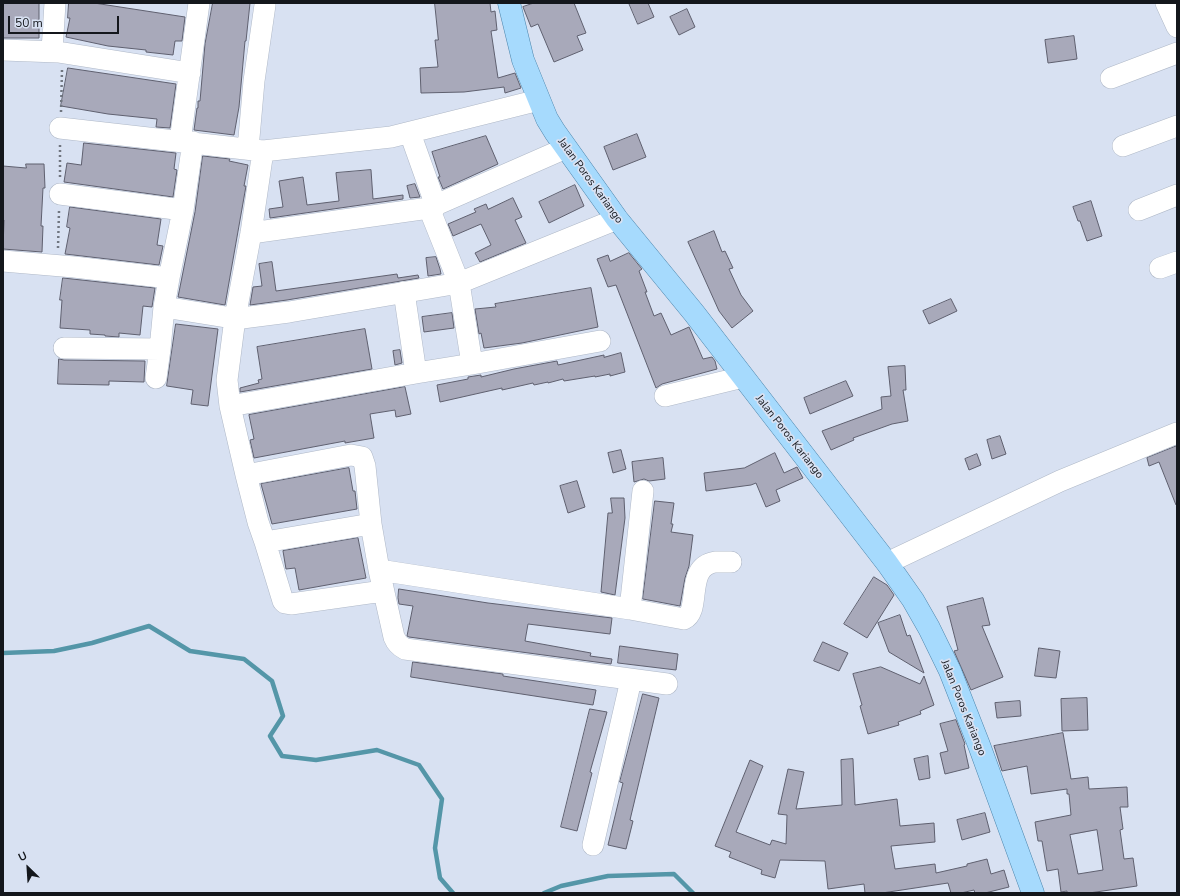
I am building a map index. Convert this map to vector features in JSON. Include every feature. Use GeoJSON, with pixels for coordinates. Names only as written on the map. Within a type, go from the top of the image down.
{"type":"FeatureCollection","features":[{"type":"Feature","properties":{"kind":"main road","name":"Jalan Poros Kariango"},"geometry":{"type":"LineString","coordinates":[[509,3],[523,60],[547,119],[566,148],[617,219],[694,313],[887,563],[916,604],[950,671],[979,745],[1033,893]]}},
{"type":"Feature","properties":{"kind":"street"},"geometry":{"type":"LineString","coordinates":[[54,3],[58,52]]}},
{"type":"Feature","properties":{"kind":"street"},"geometry":{"type":"LineString","coordinates":[[156,378],[168,278],[183,210],[190,73],[196,3]]}},
{"type":"Feature","properties":{"kind":"street"},"geometry":{"type":"LineString","coordinates":[[1166,3],[1177,27]]}},
{"type":"Feature","properties":{"kind":"street"},"geometry":{"type":"LineString","coordinates":[[264,5],[254,81],[255,150],[251,234],[235,318],[227,371],[230,406],[258,522],[283,601],[291,604],[383,591]]}},
{"type":"Feature","properties":{"kind":"street"},"geometry":{"type":"LineString","coordinates":[[3,50],[58,52],[190,73]]}},
{"type":"Feature","properties":{"kind":"street"},"geometry":{"type":"LineString","coordinates":[[1111,78],[1177,53]]}},
{"type":"Feature","properties":{"kind":"street"},"geometry":{"type":"LineString","coordinates":[[60,128],[187,141],[255,150],[391,137],[539,100]]}},
{"type":"Feature","properties":{"kind":"street"},"geometry":{"type":"LineString","coordinates":[[1123,146],[1177,126]]}},
{"type":"Feature","properties":{"kind":"street"},"geometry":{"type":"LineString","coordinates":[[410,133],[432,207],[459,283],[472,364]]}},
{"type":"Feature","properties":{"kind":"street"},"geometry":{"type":"LineString","coordinates":[[251,234],[432,207],[566,148]]}},
{"type":"Feature","properties":{"kind":"street"},"geometry":{"type":"LineString","coordinates":[[60,194],[183,210]]}},
{"type":"Feature","properties":{"kind":"street"},"geometry":{"type":"LineString","coordinates":[[1139,210],[1177,195]]}},
{"type":"Feature","properties":{"kind":"street"},"geometry":{"type":"LineString","coordinates":[[164,307],[235,318],[288,312],[459,283],[617,219]]}},
{"type":"Feature","properties":{"kind":"street"},"geometry":{"type":"LineString","coordinates":[[3,261],[168,278]]}},
{"type":"Feature","properties":{"kind":"street"},"geometry":{"type":"LineString","coordinates":[[404,292],[416,374]]}},
{"type":"Feature","properties":{"kind":"street"},"geometry":{"type":"LineString","coordinates":[[230,406],[600,341]]}},
{"type":"Feature","properties":{"kind":"street"},"geometry":{"type":"LineString","coordinates":[[64,348],[160,349]]}},
{"type":"Feature","properties":{"kind":"street"},"geometry":{"type":"LineString","coordinates":[[664,396],[743,377]]}},
{"type":"Feature","properties":{"kind":"street"},"geometry":{"type":"LineString","coordinates":[[887,563],[1060,480],[1177,433]]}},
{"type":"Feature","properties":{"kind":"street"},"geometry":{"type":"LineString","coordinates":[[246,475],[351,455],[357,455],[362,458],[365,466],[371,524],[383,591],[394,637],[399,645],[405,649],[667,684]]}},
{"type":"Feature","properties":{"kind":"street"},"geometry":{"type":"LineString","coordinates":[[630,609],[643,491]]}},
{"type":"Feature","properties":{"kind":"street"},"geometry":{"type":"LineString","coordinates":[[265,542],[371,524]]}},
{"type":"Feature","properties":{"kind":"street"},"geometry":{"type":"LineString","coordinates":[[379,570],[630,609],[684,619],[690,615],[697,577],[701,572],[714,562],[731,562]]}},
{"type":"Feature","properties":{"kind":"street"},"geometry":{"type":"LineString","coordinates":[[593,844],[631,680]]}},
{"type":"Feature","properties":{"kind":"path"},"geometry":{"type":"LineString","coordinates":[[57,266],[60,194],[58,52]]}},
{"type":"Feature","properties":{"kind":"building"},"geometry":{"type":"Polygon","coordinates":[[[3,3],[39,3],[39,38],[3,38],[3,3]]]}},
{"type":"Feature","properties":{"kind":"building"},"geometry":{"type":"Polygon","coordinates":[[[69,3],[94,3],[185,17],[182,41],[175,41],[173,55],[146,52],[146,50],[108,46],[66,37],[70,18],[68,18],[69,3]]]}},
{"type":"Feature","properties":{"kind":"building"},"geometry":{"type":"Polygon","coordinates":[[[213,3],[250,3],[239,107],[234,135],[194,130],[198,101],[200,101],[205,44],[213,3]]]}},
{"type":"Feature","properties":{"kind":"building"},"geometry":{"type":"Polygon","coordinates":[[[435,3],[490,3],[491,12],[495,11],[497,30],[491,31],[498,78],[515,73],[521,88],[505,93],[504,87],[464,92],[421,93],[420,68],[438,67],[435,40],[438,40],[435,3]]]}},
{"type":"Feature","properties":{"kind":"building"},"geometry":{"type":"Polygon","coordinates":[[[534,3],[574,3],[586,33],[577,36],[583,50],[554,62],[538,24],[531,27],[523,7],[534,3]]]}},
{"type":"Feature","properties":{"kind":"building"},"geometry":{"type":"Polygon","coordinates":[[[629,3],[648,3],[654,17],[638,24],[629,3]]]}},
{"type":"Feature","properties":{"kind":"building"},"geometry":{"type":"Polygon","coordinates":[[[687,9],[695,27],[679,35],[670,17],[687,9]]]}},
{"type":"Feature","properties":{"kind":"building"},"geometry":{"type":"Polygon","coordinates":[[[1074,36],[1077,59],[1048,63],[1045,40],[1074,36]]]}},
{"type":"Feature","properties":{"kind":"building"},"geometry":{"type":"Polygon","coordinates":[[[68,68],[176,84],[170,128],[156,127],[157,119],[108,114],[61,106],[68,68]]]}},
{"type":"Feature","properties":{"kind":"building"},"geometry":{"type":"Polygon","coordinates":[[[637,134],[646,157],[613,170],[604,147],[637,134]]]}},
{"type":"Feature","properties":{"kind":"building"},"geometry":{"type":"Polygon","coordinates":[[[486,136],[498,164],[443,189],[438,177],[440,177],[432,152],[486,136]]]}},
{"type":"Feature","properties":{"kind":"building"},"geometry":{"type":"Polygon","coordinates":[[[84,143],[176,153],[174,169],[177,170],[173,197],[64,182],[67,163],[81,165],[84,143]]]}},
{"type":"Feature","properties":{"kind":"building"},"geometry":{"type":"Polygon","coordinates":[[[203,156],[230,159],[229,161],[248,165],[244,186],[246,186],[225,305],[178,297],[195,212],[203,156]]]}},
{"type":"Feature","properties":{"kind":"building"},"geometry":{"type":"Polygon","coordinates":[[[26,164],[44,164],[45,188],[43,188],[41,226],[43,226],[42,252],[3,249],[3,166],[26,168],[26,164]]]}},
{"type":"Feature","properties":{"kind":"building"},"geometry":{"type":"Polygon","coordinates":[[[371,170],[373,199],[403,195],[403,199],[270,218],[269,209],[283,207],[279,181],[303,177],[307,205],[339,201],[336,173],[371,170]]]}},
{"type":"Feature","properties":{"kind":"building"},"geometry":{"type":"Polygon","coordinates":[[[415,184],[420,197],[410,198],[407,186],[415,184]]]}},
{"type":"Feature","properties":{"kind":"building"},"geometry":{"type":"Polygon","coordinates":[[[575,185],[584,206],[549,223],[539,202],[575,185]]]}},
{"type":"Feature","properties":{"kind":"building"},"geometry":{"type":"Polygon","coordinates":[[[513,198],[522,217],[515,220],[526,243],[480,262],[475,253],[491,245],[481,224],[453,236],[448,224],[476,212],[474,209],[486,204],[488,209],[513,198]]]}},
{"type":"Feature","properties":{"kind":"building"},"geometry":{"type":"Polygon","coordinates":[[[1091,201],[1102,236],[1087,241],[1073,207],[1091,201]]]}},
{"type":"Feature","properties":{"kind":"building"},"geometry":{"type":"Polygon","coordinates":[[[70,207],[161,219],[157,245],[163,246],[159,265],[65,254],[70,228],[67,227],[70,207]]]}},
{"type":"Feature","properties":{"kind":"building"},"geometry":{"type":"Polygon","coordinates":[[[714,231],[722,252],[725,251],[733,268],[729,269],[741,295],[753,311],[732,328],[719,311],[688,242],[714,231]]]}},
{"type":"Feature","properties":{"kind":"building"},"geometry":{"type":"Polygon","coordinates":[[[629,253],[642,269],[639,271],[654,316],[661,313],[671,335],[689,327],[703,359],[712,357],[715,361],[717,369],[662,384],[656,388],[616,285],[608,287],[597,259],[608,255],[610,261],[629,253]]]}},
{"type":"Feature","properties":{"kind":"building"},"geometry":{"type":"Polygon","coordinates":[[[436,257],[441,274],[428,276],[426,258],[436,257]]]}},
{"type":"Feature","properties":{"kind":"building"},"geometry":{"type":"Polygon","coordinates":[[[272,262],[276,291],[397,274],[398,278],[418,275],[419,278],[250,305],[253,287],[262,286],[259,264],[272,262]]]}},
{"type":"Feature","properties":{"kind":"building"},"geometry":{"type":"Polygon","coordinates":[[[63,278],[155,288],[152,307],[143,306],[140,335],[119,333],[119,337],[105,336],[90,334],[90,330],[60,328],[62,300],[60,300],[63,278]]]}},
{"type":"Feature","properties":{"kind":"building"},"geometry":{"type":"Polygon","coordinates":[[[591,288],[598,327],[522,343],[484,348],[481,333],[479,334],[475,309],[496,307],[495,304],[591,288]]]}},
{"type":"Feature","properties":{"kind":"building"},"geometry":{"type":"Polygon","coordinates":[[[951,299],[957,311],[929,324],[923,311],[951,299]]]}},
{"type":"Feature","properties":{"kind":"building"},"geometry":{"type":"Polygon","coordinates":[[[452,313],[454,328],[424,332],[422,317],[452,313]]]}},
{"type":"Feature","properties":{"kind":"building"},"geometry":{"type":"Polygon","coordinates":[[[176,324],[218,329],[208,406],[191,404],[193,390],[167,386],[176,324]]]}},
{"type":"Feature","properties":{"kind":"building"},"geometry":{"type":"Polygon","coordinates":[[[365,329],[372,369],[240,392],[240,388],[259,383],[258,380],[262,379],[257,347],[365,329]]]}},
{"type":"Feature","properties":{"kind":"building"},"geometry":{"type":"Polygon","coordinates":[[[400,350],[402,363],[395,365],[393,351],[400,350]]]}},
{"type":"Feature","properties":{"kind":"building"},"geometry":{"type":"Polygon","coordinates":[[[621,353],[625,372],[610,376],[610,374],[564,381],[563,379],[534,385],[533,383],[502,390],[502,388],[440,402],[437,385],[468,379],[468,377],[481,375],[481,377],[557,361],[558,365],[604,355],[604,357],[621,353]]]}},
{"type":"Feature","properties":{"kind":"building"},"geometry":{"type":"Polygon","coordinates":[[[59,359],[145,361],[144,382],[109,381],[109,385],[58,384],[59,359]]]}},
{"type":"Feature","properties":{"kind":"building"},"geometry":{"type":"Polygon","coordinates":[[[905,366],[906,390],[903,390],[908,421],[892,424],[853,438],[854,440],[831,450],[822,431],[882,409],[881,397],[891,396],[888,367],[905,366]]]}},
{"type":"Feature","properties":{"kind":"building"},"geometry":{"type":"Polygon","coordinates":[[[846,381],[853,396],[810,414],[804,398],[846,381]]]}},
{"type":"Feature","properties":{"kind":"building"},"geometry":{"type":"Polygon","coordinates":[[[405,387],[411,414],[396,417],[395,410],[370,414],[374,438],[345,443],[345,441],[254,458],[250,440],[254,439],[249,415],[405,387]]]}},
{"type":"Feature","properties":{"kind":"building"},"geometry":{"type":"Polygon","coordinates":[[[1000,436],[1006,454],[992,459],[987,440],[1000,436]]]}},
{"type":"Feature","properties":{"kind":"building"},"geometry":{"type":"Polygon","coordinates":[[[1177,446],[1176,505],[1159,462],[1149,466],[1147,458],[1177,446]]]}},
{"type":"Feature","properties":{"kind":"building"},"geometry":{"type":"Polygon","coordinates":[[[621,450],[626,469],[613,473],[608,453],[621,450]]]}},
{"type":"Feature","properties":{"kind":"building"},"geometry":{"type":"Polygon","coordinates":[[[775,453],[784,473],[797,467],[803,478],[776,490],[780,501],[766,507],[756,483],[706,491],[704,473],[744,468],[775,453]]]}},
{"type":"Feature","properties":{"kind":"building"},"geometry":{"type":"Polygon","coordinates":[[[977,454],[981,465],[969,470],[965,459],[977,454]]]}},
{"type":"Feature","properties":{"kind":"building"},"geometry":{"type":"Polygon","coordinates":[[[663,458],[665,479],[649,481],[644,479],[634,482],[632,462],[663,458]]]}},
{"type":"Feature","properties":{"kind":"building"},"geometry":{"type":"Polygon","coordinates":[[[349,468],[353,491],[355,491],[357,509],[272,524],[261,484],[349,468]]]}},
{"type":"Feature","properties":{"kind":"building"},"geometry":{"type":"Polygon","coordinates":[[[577,481],[585,507],[568,513],[560,486],[577,481]]]}},
{"type":"Feature","properties":{"kind":"building"},"geometry":{"type":"Polygon","coordinates":[[[611,498],[624,498],[625,518],[615,595],[601,592],[608,513],[612,513],[611,498]]]}},
{"type":"Feature","properties":{"kind":"building"},"geometry":{"type":"Polygon","coordinates":[[[655,501],[674,503],[671,532],[693,535],[689,566],[685,578],[680,606],[643,599],[655,501]]]}},
{"type":"Feature","properties":{"kind":"building"},"geometry":{"type":"Polygon","coordinates":[[[358,538],[366,578],[299,590],[295,568],[286,569],[283,551],[358,538]]]}},
{"type":"Feature","properties":{"kind":"building"},"geometry":{"type":"Polygon","coordinates":[[[874,577],[887,585],[894,595],[867,638],[844,624],[874,577]]]}},
{"type":"Feature","properties":{"kind":"building"},"geometry":{"type":"Polygon","coordinates":[[[399,589],[488,603],[612,618],[610,634],[528,624],[525,641],[591,653],[590,656],[612,659],[611,664],[409,637],[407,636],[413,606],[399,604],[399,589]]]}},
{"type":"Feature","properties":{"kind":"building"},"geometry":{"type":"Polygon","coordinates":[[[983,598],[990,625],[982,626],[1003,677],[971,690],[954,651],[958,650],[947,607],[983,598]]]}},
{"type":"Feature","properties":{"kind":"building"},"geometry":{"type":"Polygon","coordinates":[[[900,615],[907,636],[910,635],[924,673],[889,652],[878,623],[900,615]]]}},
{"type":"Feature","properties":{"kind":"building"},"geometry":{"type":"Polygon","coordinates":[[[823,642],[848,653],[839,671],[814,661],[823,642]]]}},
{"type":"Feature","properties":{"kind":"building"},"geometry":{"type":"Polygon","coordinates":[[[620,646],[678,654],[676,670],[618,663],[620,646]]]}},
{"type":"Feature","properties":{"kind":"building"},"geometry":{"type":"Polygon","coordinates":[[[1039,648],[1060,651],[1056,678],[1035,676],[1039,648]]]}},
{"type":"Feature","properties":{"kind":"building"},"geometry":{"type":"Polygon","coordinates":[[[413,662],[503,674],[503,676],[596,690],[593,705],[411,677],[413,662]]]}},
{"type":"Feature","properties":{"kind":"building"},"geometry":{"type":"Polygon","coordinates":[[[881,667],[920,684],[924,676],[934,705],[920,711],[921,714],[898,722],[899,725],[868,734],[860,706],[862,705],[853,674],[881,667]]]}},
{"type":"Feature","properties":{"kind":"building"},"geometry":{"type":"Polygon","coordinates":[[[643,694],[659,698],[630,820],[633,821],[626,849],[608,845],[623,783],[620,782],[643,694]]]}},
{"type":"Feature","properties":{"kind":"building"},"geometry":{"type":"Polygon","coordinates":[[[1087,698],[1088,730],[1062,731],[1061,699],[1087,698]]]}},
{"type":"Feature","properties":{"kind":"building"},"geometry":{"type":"Polygon","coordinates":[[[1020,701],[1021,716],[997,718],[995,703],[1020,701]]]}},
{"type":"Feature","properties":{"kind":"building"},"geometry":{"type":"Polygon","coordinates":[[[590,709],[607,712],[590,772],[592,773],[577,831],[561,827],[590,709]]]}},
{"type":"Feature","properties":{"kind":"building"},"geometry":{"type":"Polygon","coordinates":[[[956,720],[965,744],[969,768],[945,774],[940,753],[948,751],[940,724],[956,720]]]}},
{"type":"Feature","properties":{"kind":"building"},"geometry":{"type":"Polygon","coordinates":[[[1063,733],[1071,779],[1088,777],[1089,789],[1127,787],[1128,807],[1120,807],[1123,829],[1120,830],[1124,859],[1133,858],[1137,886],[1089,893],[1067,893],[1067,891],[1061,892],[1058,869],[1047,871],[1042,841],[1038,841],[1035,822],[1071,815],[1069,794],[1067,794],[1067,789],[1031,794],[1027,766],[1002,771],[994,746],[1063,733]],[[1097,830],[1070,835],[1078,874],[1103,870],[1097,830]]]}},
{"type":"Feature","properties":{"kind":"building"},"geometry":{"type":"Polygon","coordinates":[[[928,756],[930,778],[919,780],[914,759],[928,756]]]}},
{"type":"Feature","properties":{"kind":"building"},"geometry":{"type":"Polygon","coordinates":[[[853,759],[855,805],[897,799],[900,826],[934,823],[935,842],[891,846],[895,869],[935,864],[936,873],[967,866],[967,864],[987,859],[991,874],[1004,870],[1009,887],[985,893],[975,893],[974,890],[961,893],[951,893],[948,883],[882,893],[865,893],[864,884],[828,889],[825,861],[780,860],[775,878],[761,874],[762,870],[729,857],[731,852],[715,846],[750,760],[763,766],[736,832],[770,845],[772,840],[786,844],[787,815],[778,814],[788,769],[804,772],[796,809],[842,805],[841,760],[853,759]]]}},
{"type":"Feature","properties":{"kind":"building"},"geometry":{"type":"Polygon","coordinates":[[[985,813],[990,832],[962,840],[957,820],[985,813]]]}},
{"type":"Feature","properties":{"kind":"waterway"},"geometry":{"type":"LineString","coordinates":[[3,653],[54,651],[92,643],[149,626],[190,651],[244,659],[272,681],[283,716],[270,736],[282,756],[316,760],[377,750],[419,765],[442,799],[435,848],[440,878],[453,893]]}},
{"type":"Feature","properties":{"kind":"waterway"},"geometry":{"type":"LineString","coordinates":[[544,893],[561,886],[608,876],[674,874],[693,893]]}}]}
